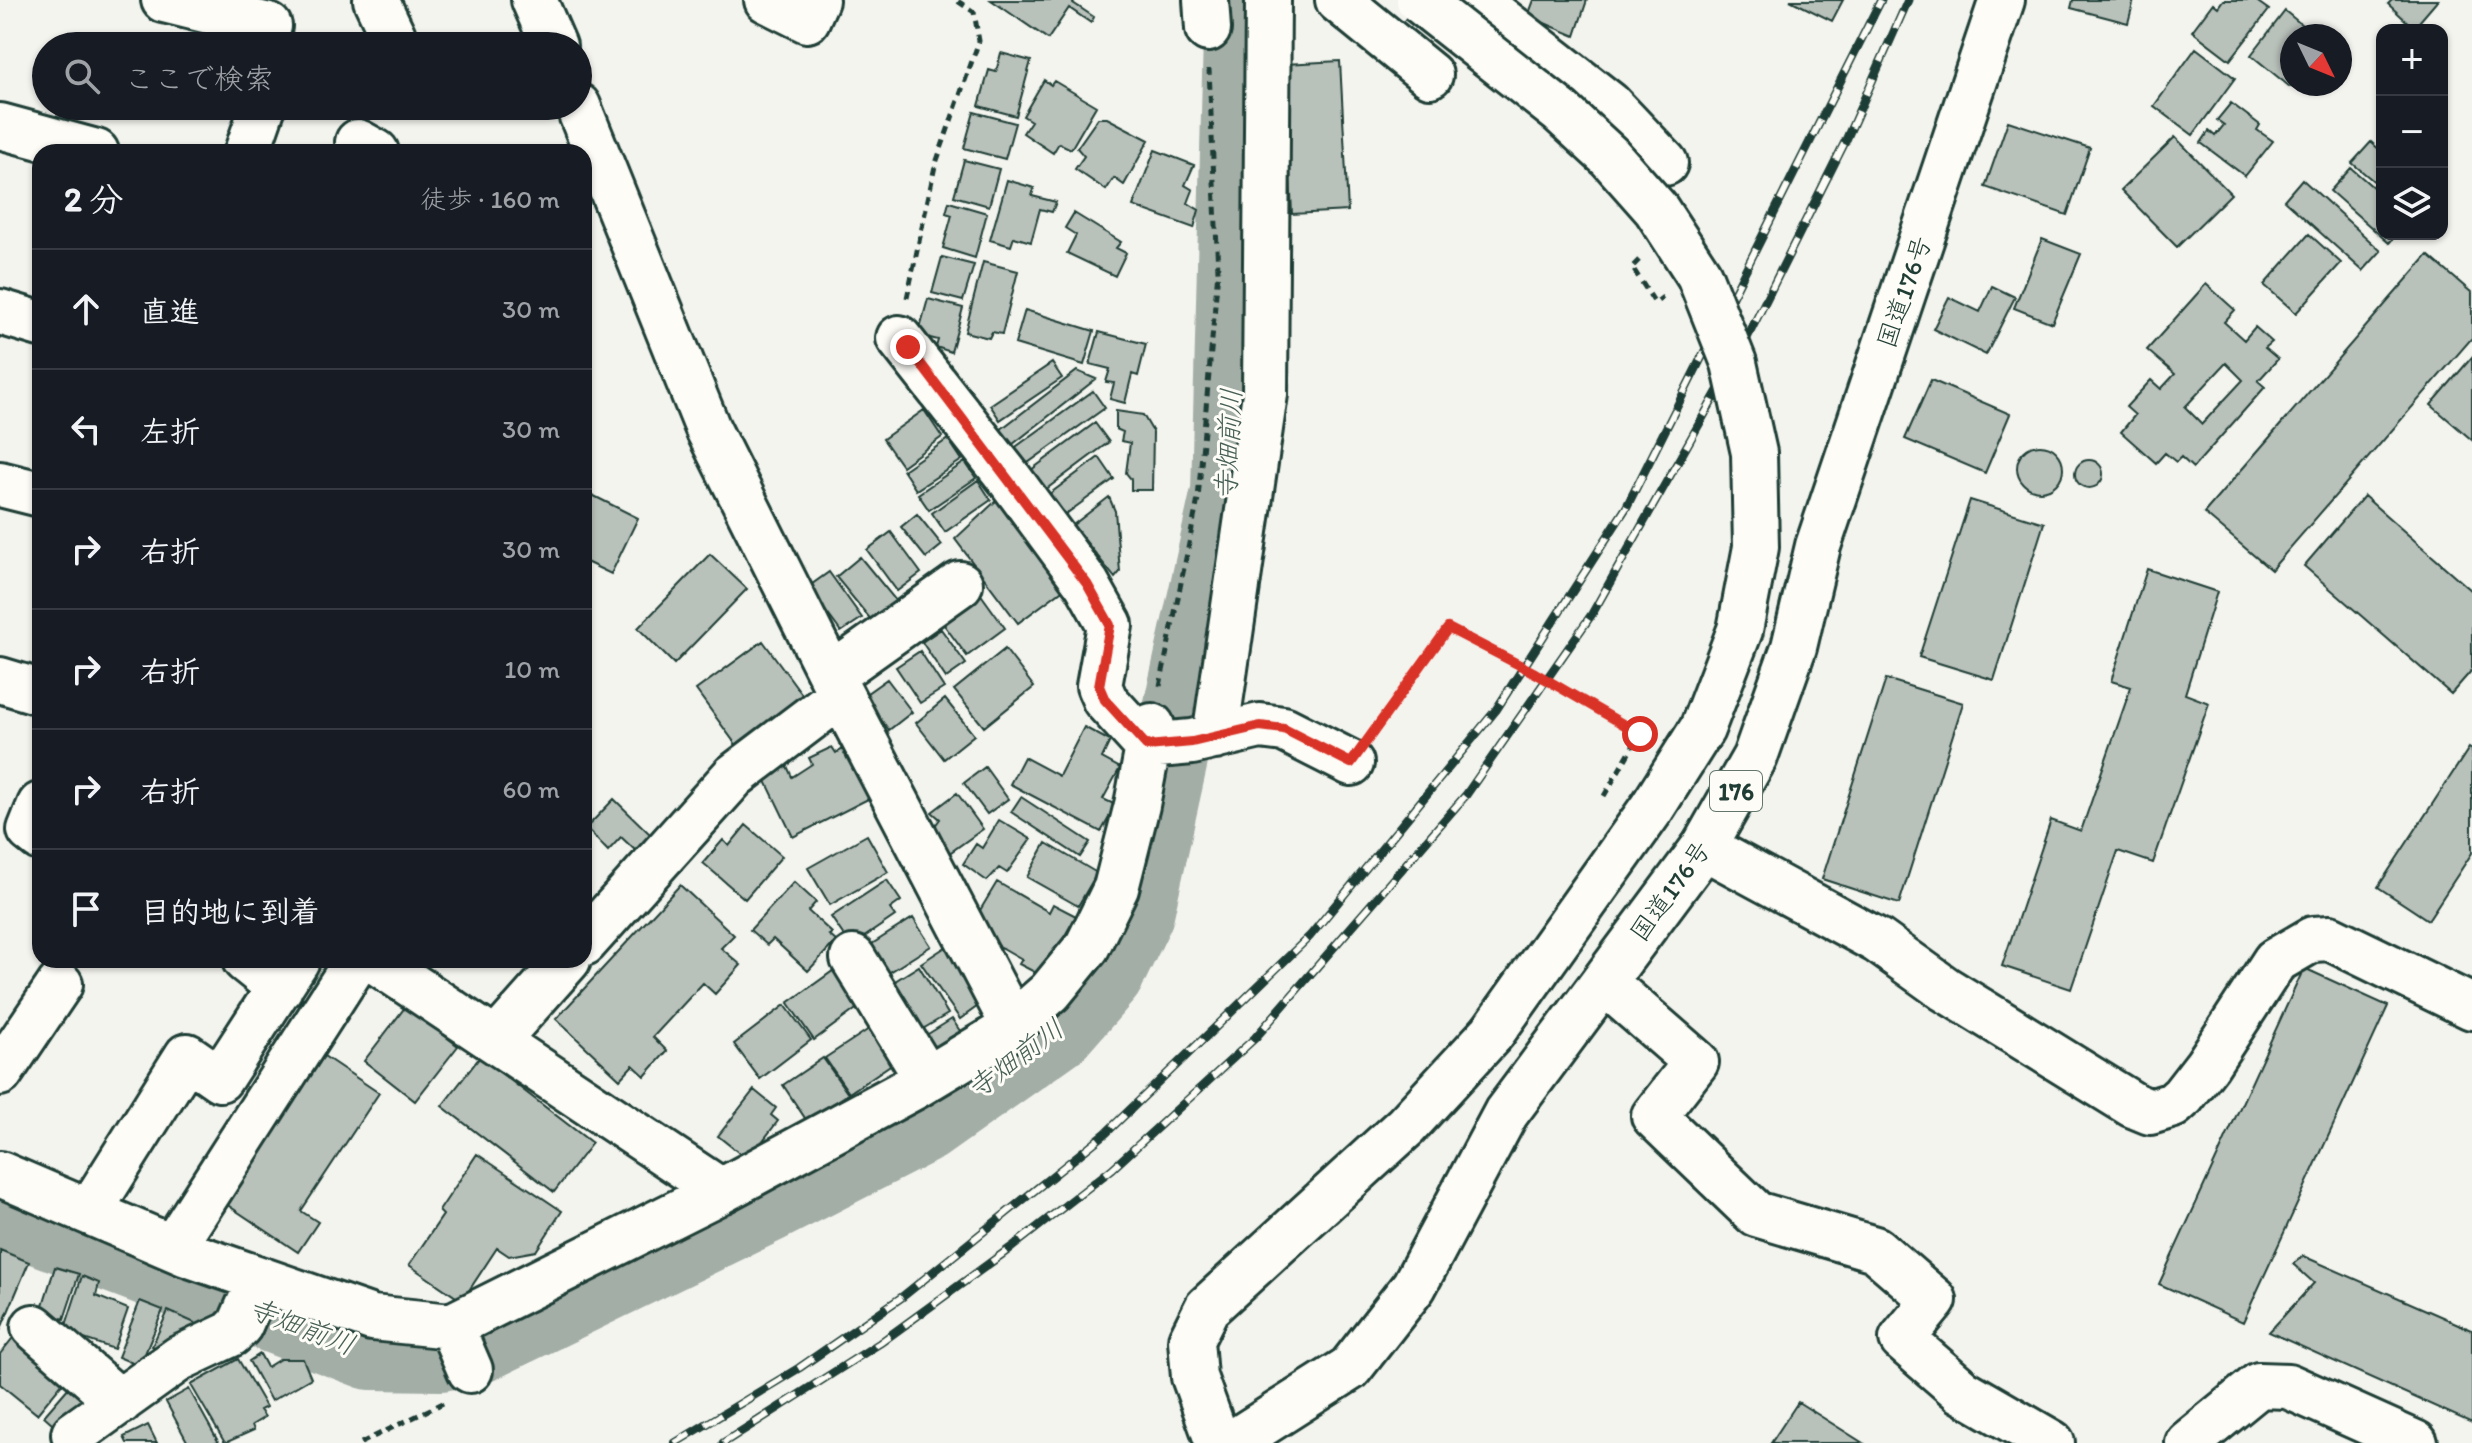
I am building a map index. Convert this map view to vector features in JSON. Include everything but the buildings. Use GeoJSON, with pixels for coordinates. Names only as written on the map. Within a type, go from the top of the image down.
{"type":"FeatureCollection","features":[{"type":"Feature","properties":{"kind":"main road"},"geometry":{"type":"LineString","coordinates":[[164,0],[267,24]]}},
{"type":"Feature","properties":{"kind":"main road"},"geometry":{"type":"LineString","coordinates":[[534,0],[548,32]]}},
{"type":"Feature","properties":{"kind":"main road"},"geometry":{"type":"LineString","coordinates":[[767,0],[807,20],[816,0]]}},
{"type":"Feature","properties":{"kind":"main road"},"geometry":{"type":"LineString","coordinates":[[0,1174],[173,1247],[372,1318],[451,1326],[721,1191],[927,1079],[1002,1034],[1050,992],[1087,947],[1116,888],[1137,805],[1172,739],[1265,394],[1268,0]]}},
{"type":"Feature","properties":{"kind":"main road"},"geometry":{"type":"LineString","coordinates":[[1338,0],[1430,75]]}},
{"type":"Feature","properties":{"kind":"main road"},"geometry":{"type":"LineString","coordinates":[[1218,1443],[1194,1377],[1191,1340],[1207,1308],[1406,1126],[1492,1033],[1652,808],[1702,729],[1740,630],[1756,547],[1754,453],[1734,363],[1699,275],[1656,209],[1610,157],[1561,112],[1419,0]]}},
{"type":"Feature","properties":{"kind":"main road"},"geometry":{"type":"LineString","coordinates":[[1476,0],[1609,104],[1665,163]]}},
{"type":"Feature","properties":{"kind":"main road","name":"国道176号"},"geometry":{"type":"LineString","coordinates":[[1232,1443],[1350,1368],[1414,1286],[1506,1113],[1704,847],[1755,757],[1794,647],[1818,546],[2002,0]]}},
{"type":"Feature","properties":{"kind":"main road"},"geometry":{"type":"LineString","coordinates":[[250,144],[258,120]]}},
{"type":"Feature","properties":{"kind":"main road"},"geometry":{"type":"LineString","coordinates":[[581,120],[587,144]]}},
{"type":"Feature","properties":{"kind":"main road"},"geometry":{"type":"LineString","coordinates":[[0,126],[66,144]]}},
{"type":"Feature","properties":{"kind":"main road"},"geometry":{"type":"LineString","coordinates":[[592,164],[708,429],[836,685],[1012,1023]]}},
{"type":"Feature","properties":{"kind":"main road"},"geometry":{"type":"LineString","coordinates":[[0,312],[32,322]]}},
{"type":"Feature","properties":{"kind":"main road"},"geometry":{"type":"LineString","coordinates":[[899,338],[1000,466],[1087,584],[1110,625],[1099,686],[1105,700],[1172,739],[1260,726],[1284,729],[1351,763]]}},
{"type":"Feature","properties":{"kind":"main road"},"geometry":{"type":"LineString","coordinates":[[0,484],[32,492]]}},
{"type":"Feature","properties":{"kind":"main road"},"geometry":{"type":"LineString","coordinates":[[592,934],[734,776],[836,685],[960,584]]}},
{"type":"Feature","properties":{"kind":"main road"},"geometry":{"type":"LineString","coordinates":[[0,680],[32,690]]}},
{"type":"Feature","properties":{"kind":"main road"},"geometry":{"type":"LineString","coordinates":[[1704,847],[1878,941],[1945,989],[2133,1105],[2150,1112],[2173,1105],[2183,1096],[2275,961],[2313,939],[2330,938],[2472,1007]]}},
{"type":"Feature","properties":{"kind":"main road"},"geometry":{"type":"LineString","coordinates":[[853,958],[927,1079]]}},
{"type":"Feature","properties":{"kind":"main road"},"geometry":{"type":"LineString","coordinates":[[173,1247],[352,968]]}},
{"type":"Feature","properties":{"kind":"main road"},"geometry":{"type":"LineString","coordinates":[[386,968],[721,1191]]}},
{"type":"Feature","properties":{"kind":"main road"},"geometry":{"type":"LineString","coordinates":[[496,1041],[561,968]]}},
{"type":"Feature","properties":{"kind":"main road"},"geometry":{"type":"LineString","coordinates":[[89,1212],[187,1056],[220,1079],[289,974]]}},
{"type":"Feature","properties":{"kind":"main road"},"geometry":{"type":"LineString","coordinates":[[1604,982],[1696,1062],[1654,1116],[1756,1214],[1875,1249],[1934,1300],[1902,1339],[1962,1391],[2052,1443]]}},
{"type":"Feature","properties":{"kind":"main road"},"geometry":{"type":"LineString","coordinates":[[0,1073],[60,984]]}},
{"type":"Feature","properties":{"kind":"main road"},"geometry":{"type":"LineString","coordinates":[[74,1434],[180,1358],[231,1334],[240,1325],[260,1279]]}},
{"type":"Feature","properties":{"kind":"main road"},"geometry":{"type":"LineString","coordinates":[[451,1326],[470,1370]]}},
{"type":"Feature","properties":{"kind":"main road"},"geometry":{"type":"LineString","coordinates":[[34,1327],[120,1402]]}},
{"type":"Feature","properties":{"kind":"main road"},"geometry":{"type":"LineString","coordinates":[[2188,1443],[2259,1385],[2288,1386],[2415,1443]]}},
{"type":"Feature","properties":{"kind":"path"},"geometry":{"type":"LineString","coordinates":[[899,338],[935,166],[979,41],[974,12],[956,0]]}},
{"type":"Feature","properties":{"kind":"path"},"geometry":{"type":"LineString","coordinates":[[1172,739],[1198,499],[1216,286],[1207,14]]}},
{"type":"Feature","properties":{"kind":"path"},"geometry":{"type":"LineString","coordinates":[[1351,763],[1448,628],[1535,673],[1640,734],[1603,798]]}},
{"type":"Feature","properties":{"kind":"path"},"geometry":{"type":"LineString","coordinates":[[361,1443],[469,1391],[470,1370]]}},
{"type":"Feature","properties":{"kind":"waterway","name":"寺畑前川"},"geometry":{"type":"LineString","coordinates":[[0,1209],[16,1218],[370,1352],[441,1353],[480,1345],[768,1205],[924,1125],[1058,1030],[1106,975],[1136,913],[1229,492],[1242,0]]}},
{"type":"Feature","properties":{"kind":"railway"},"geometry":{"type":"LineString","coordinates":[[675,1443],[799,1368],[902,1297],[1106,1133],[1310,936],[1496,710],[1626,508],[1881,0]]}},
{"type":"Feature","properties":{"kind":"railway"},"geometry":{"type":"LineString","coordinates":[[723,1443],[880,1343],[1112,1169],[1255,1038],[1466,795],[1592,614],[1742,348],[1846,140],[1908,0]]}},
{"type":"Feature","properties":{"kind":"route"},"geometry":{"type":"LineString","coordinates":[[908,347],[1087,584],[1110,625],[1099,686],[1105,700],[1147,746],[1192,742],[1260,726],[1284,729],[1351,763],[1448,628],[1535,673],[1640,734]]}}]}
